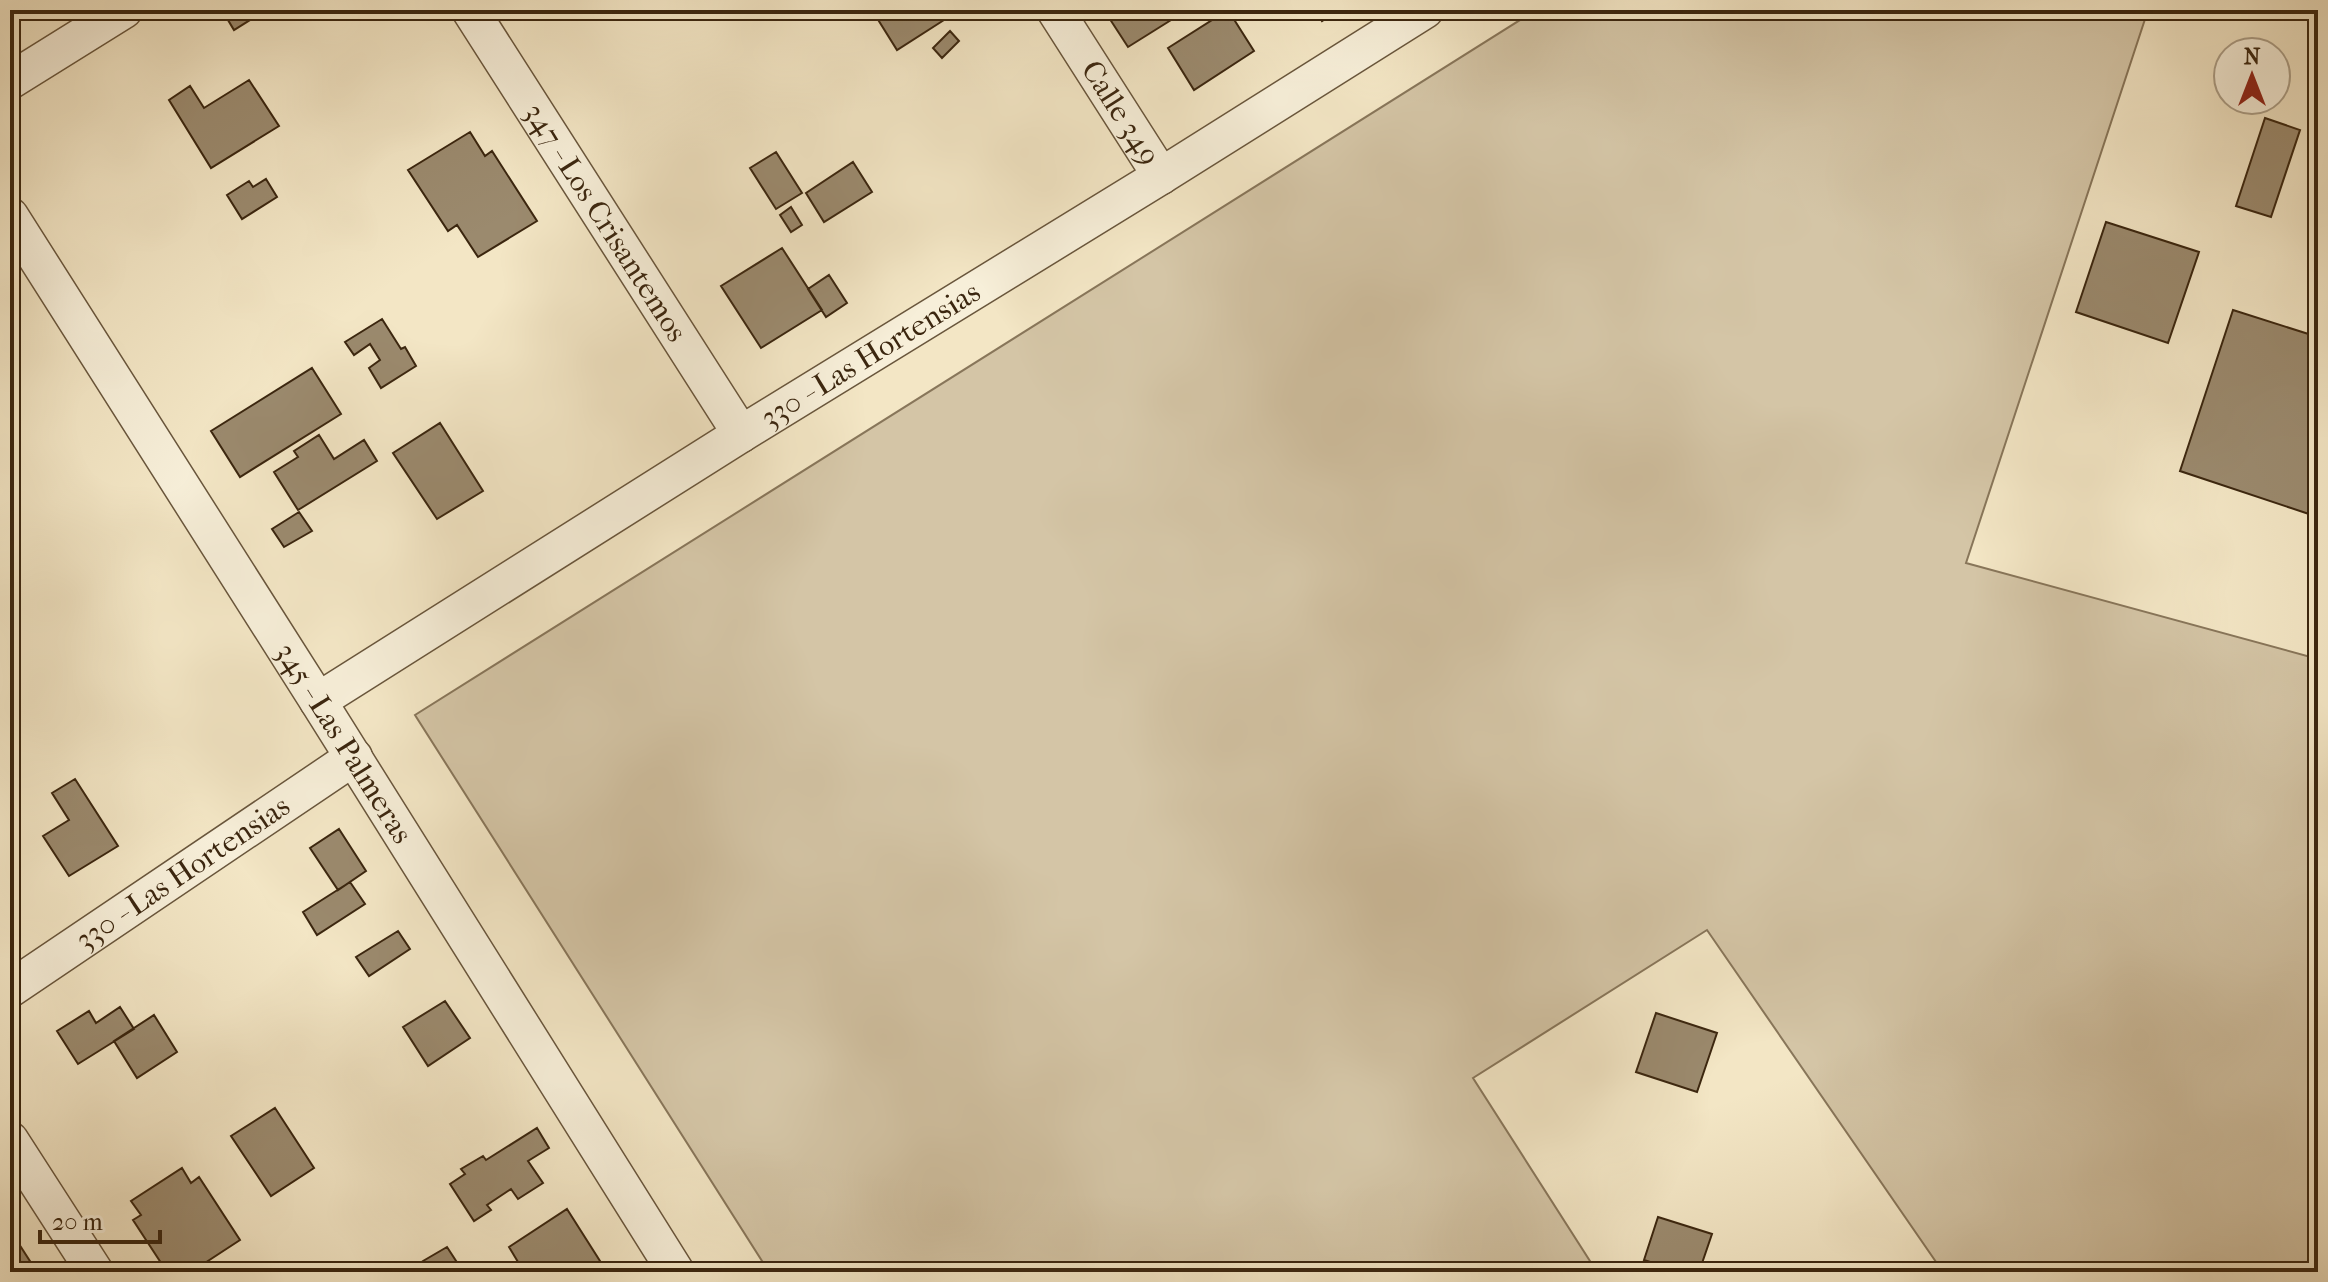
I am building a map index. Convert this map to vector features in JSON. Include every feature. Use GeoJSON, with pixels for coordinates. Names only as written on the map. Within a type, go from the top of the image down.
{"type":"FeatureCollection","features":[{"type":"Feature","properties":{"kind":"street"},"geometry":{"type":"LineString","coordinates":[[10,81],[124,10]]}},
{"type":"Feature","properties":{"kind":"street","name":"347 - Los Crisantemos"},"geometry":{"type":"LineString","coordinates":[[470,10],[741,434]]}},
{"type":"Feature","properties":{"kind":"street","name":"Calle 349"},"geometry":{"type":"LineString","coordinates":[[1055,10],[1161,176]]}},
{"type":"Feature","properties":{"kind":"street","name":"330 - Las Hortensias"},"geometry":{"type":"LineString","coordinates":[[318,701],[741,434],[1425,10]]}},
{"type":"Feature","properties":{"kind":"street","name":"345 - Las Palmeras"},"geometry":{"type":"LineString","coordinates":[[10,216],[676,1272]]}},
{"type":"Feature","properties":{"kind":"street","name":"330 - Las Hortensias"},"geometry":{"type":"LineString","coordinates":[[10,989],[354,757]]}},
{"type":"Feature","properties":{"kind":"street"},"geometry":{"type":"LineString","coordinates":[[10,1140],[95,1272]]}},
{"type":"Feature","properties":{"kind":"shaded area"},"geometry":{"type":"Polygon","coordinates":[[[1536,10],[2148,10],[1966,563],[2318,659],[2318,1269],[2313,1272],[1943,1272],[1707,930],[1473,1078],[1597,1272],[769,1272],[415,715],[1536,10]]]}},
{"type":"Feature","properties":{"kind":"building"},"geometry":{"type":"Polygon","coordinates":[[[233,10],[255,10],[258,15],[234,30],[225,15],[233,10]]]}},
{"type":"Feature","properties":{"kind":"building"},"geometry":{"type":"Polygon","coordinates":[[[872,10],[938,10],[944,20],[897,50],[872,10]]]}},
{"type":"Feature","properties":{"kind":"building"},"geometry":{"type":"Polygon","coordinates":[[[1104,10],[1187,10],[1128,47],[1104,10]]]}},
{"type":"Feature","properties":{"kind":"building"},"geometry":{"type":"Polygon","coordinates":[[[1228,10],[1254,51],[1194,90],[1168,48],[1228,10]]]}},
{"type":"Feature","properties":{"kind":"building"},"geometry":{"type":"Polygon","coordinates":[[[1315,10],[1339,10],[1322,21],[1315,10]]]}},
{"type":"Feature","properties":{"kind":"building"},"geometry":{"type":"Polygon","coordinates":[[[950,31],[959,41],[942,58],[933,48],[950,31]]]}},
{"type":"Feature","properties":{"kind":"building"},"geometry":{"type":"Polygon","coordinates":[[[249,80],[279,126],[211,168],[169,100],[190,86],[204,108],[249,80]]]}},
{"type":"Feature","properties":{"kind":"building"},"geometry":{"type":"Polygon","coordinates":[[[2265,118],[2300,130],[2271,217],[2236,206],[2265,118]]]}},
{"type":"Feature","properties":{"kind":"building"},"geometry":{"type":"Polygon","coordinates":[[[470,132],[485,156],[492,151],[537,221],[478,257],[457,225],[448,231],[408,170],[470,132]]]}},
{"type":"Feature","properties":{"kind":"building"},"geometry":{"type":"Polygon","coordinates":[[[776,152],[802,193],[776,209],[750,168],[776,152]]]}},
{"type":"Feature","properties":{"kind":"building"},"geometry":{"type":"Polygon","coordinates":[[[853,162],[872,192],[824,222],[806,193],[853,162]]]}},
{"type":"Feature","properties":{"kind":"building"},"geometry":{"type":"Polygon","coordinates":[[[266,179],[277,197],[242,219],[227,195],[249,181],[253,187],[266,179]]]}},
{"type":"Feature","properties":{"kind":"building"},"geometry":{"type":"Polygon","coordinates":[[[791,207],[802,225],[791,232],[780,215],[791,207]]]}},
{"type":"Feature","properties":{"kind":"building"},"geometry":{"type":"Polygon","coordinates":[[[2106,222],[2199,252],[2168,343],[2076,312],[2106,222]]]}},
{"type":"Feature","properties":{"kind":"building"},"geometry":{"type":"Polygon","coordinates":[[[782,248],[822,310],[761,348],[721,286],[782,248]]]}},
{"type":"Feature","properties":{"kind":"building"},"geometry":{"type":"Polygon","coordinates":[[[829,275],[847,303],[826,317],[808,289],[829,275]]]}},
{"type":"Feature","properties":{"kind":"building"},"geometry":{"type":"Polygon","coordinates":[[[2233,310],[2318,337],[2318,517],[2180,471],[2233,310]]]}},
{"type":"Feature","properties":{"kind":"building"},"geometry":{"type":"Polygon","coordinates":[[[382,319],[416,366],[381,388],[369,368],[380,360],[370,344],[354,355],[345,342],[382,319]]]}},
{"type":"Feature","properties":{"kind":"building"},"geometry":{"type":"Polygon","coordinates":[[[312,368],[341,414],[240,477],[211,431],[312,368]]]}},
{"type":"Feature","properties":{"kind":"building"},"geometry":{"type":"Polygon","coordinates":[[[440,423],[483,491],[437,519],[393,453],[440,423]]]}},
{"type":"Feature","properties":{"kind":"building"},"geometry":{"type":"Polygon","coordinates":[[[319,435],[334,459],[364,440],[377,461],[298,510],[274,472],[298,457],[294,451],[319,435]]]}},
{"type":"Feature","properties":{"kind":"building"},"geometry":{"type":"Polygon","coordinates":[[[299,512],[312,531],[284,547],[272,529],[299,512]]]}},
{"type":"Feature","properties":{"kind":"building"},"geometry":{"type":"Polygon","coordinates":[[[75,779],[118,846],[69,876],[43,836],[69,820],[52,793],[75,779]]]}},
{"type":"Feature","properties":{"kind":"building"},"geometry":{"type":"Polygon","coordinates":[[[339,829],[366,871],[338,890],[310,848],[339,829]]]}},
{"type":"Feature","properties":{"kind":"building"},"geometry":{"type":"Polygon","coordinates":[[[350,882],[365,904],[317,935],[303,912],[350,882]]]}},
{"type":"Feature","properties":{"kind":"building"},"geometry":{"type":"Polygon","coordinates":[[[398,931],[410,949],[369,976],[356,957],[398,931]]]}},
{"type":"Feature","properties":{"kind":"building"},"geometry":{"type":"Polygon","coordinates":[[[445,1001],[470,1038],[428,1066],[403,1027],[445,1001]]]}},
{"type":"Feature","properties":{"kind":"building"},"geometry":{"type":"Polygon","coordinates":[[[120,1007],[134,1029],[78,1064],[57,1031],[89,1011],[96,1023],[120,1007]]]}},
{"type":"Feature","properties":{"kind":"building"},"geometry":{"type":"Polygon","coordinates":[[[1656,1013],[1717,1033],[1697,1092],[1636,1072],[1656,1013]]]}},
{"type":"Feature","properties":{"kind":"building"},"geometry":{"type":"Polygon","coordinates":[[[154,1015],[177,1052],[137,1078],[114,1041],[154,1015]]]}},
{"type":"Feature","properties":{"kind":"building"},"geometry":{"type":"Polygon","coordinates":[[[275,1108],[314,1168],[271,1196],[231,1136],[275,1108]]]}},
{"type":"Feature","properties":{"kind":"building"},"geometry":{"type":"Polygon","coordinates":[[[537,1128],[549,1148],[528,1161],[543,1183],[518,1199],[511,1189],[487,1205],[491,1210],[474,1221],[450,1184],[465,1174],[461,1169],[483,1156],[486,1160],[537,1128]]]}},
{"type":"Feature","properties":{"kind":"building"},"geometry":{"type":"Polygon","coordinates":[[[182,1168],[191,1183],[199,1177],[240,1240],[191,1272],[167,1272],[133,1220],[141,1215],[131,1201],[182,1168]]]}},
{"type":"Feature","properties":{"kind":"building"},"geometry":{"type":"Polygon","coordinates":[[[567,1209],[607,1272],[524,1272],[509,1247],[567,1209]]]}},
{"type":"Feature","properties":{"kind":"building"},"geometry":{"type":"Polygon","coordinates":[[[1658,1217],[1712,1234],[1699,1272],[1681,1272],[1644,1260],[1658,1217]]]}},
{"type":"Feature","properties":{"kind":"building"},"geometry":{"type":"Polygon","coordinates":[[[10,1230],[35,1269],[30,1272],[10,1272],[10,1230]]]}},
{"type":"Feature","properties":{"kind":"building"},"geometry":{"type":"Polygon","coordinates":[[[447,1247],[460,1267],[452,1272],[430,1272],[423,1261],[447,1247]]]}}]}
